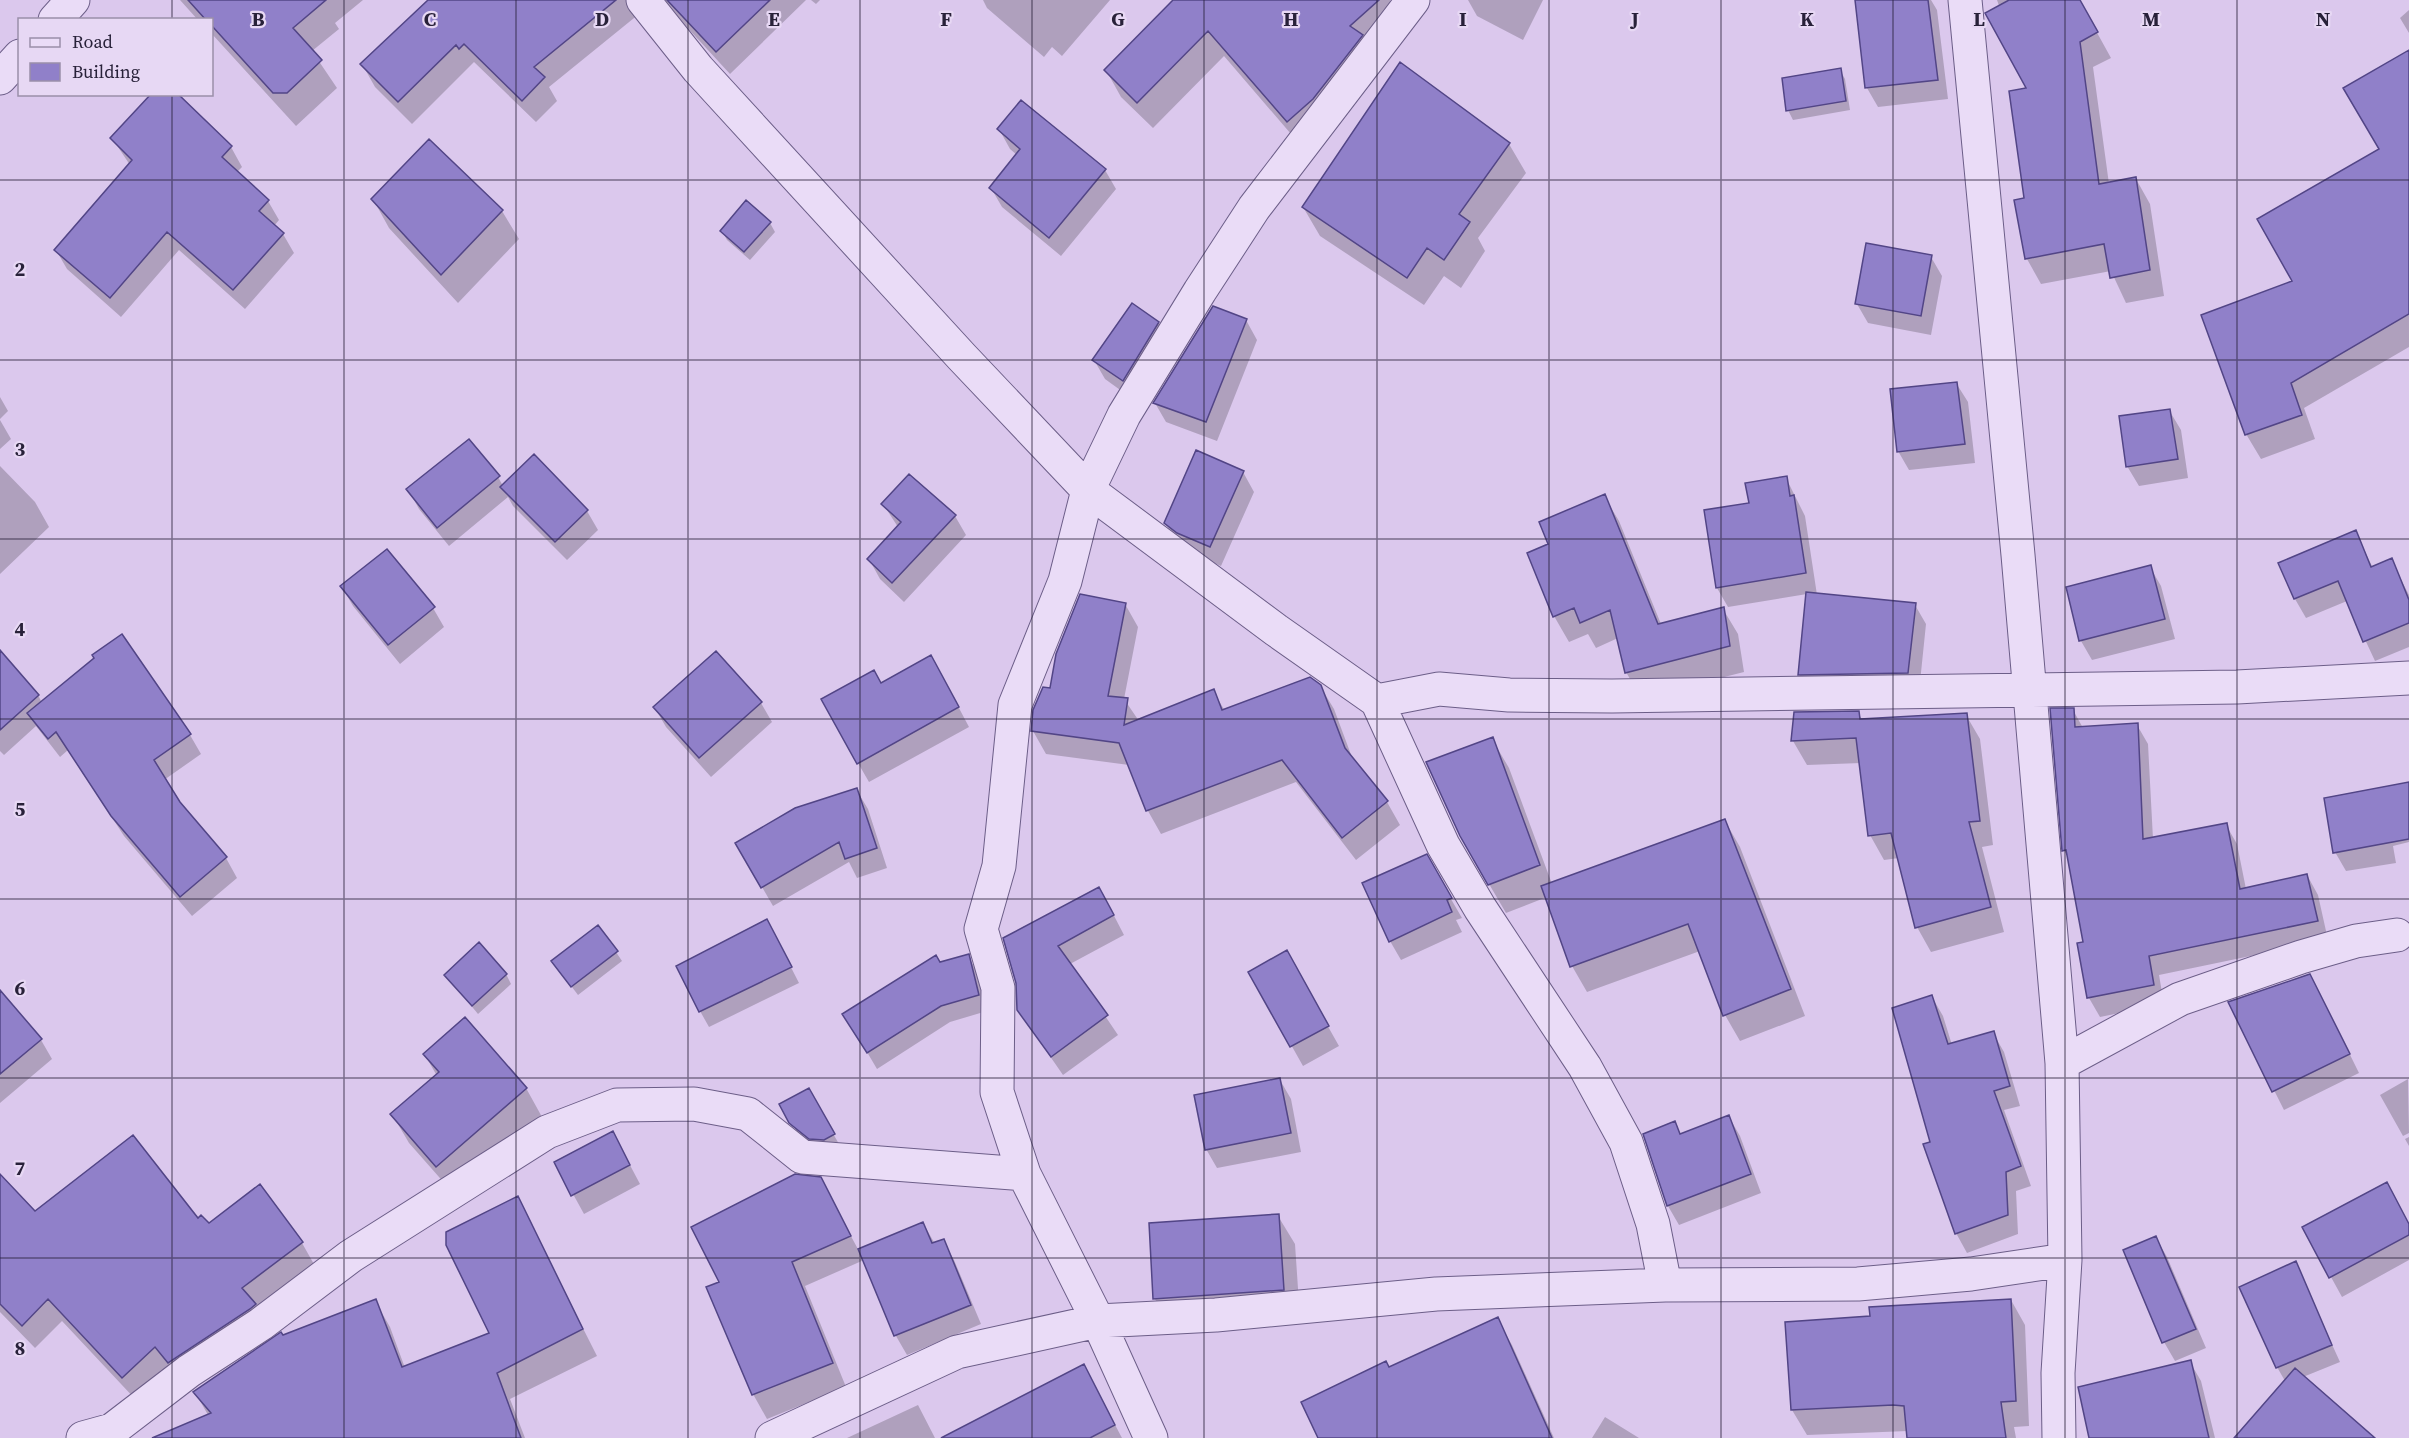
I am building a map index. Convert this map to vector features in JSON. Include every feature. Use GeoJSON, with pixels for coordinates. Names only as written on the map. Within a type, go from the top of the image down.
{"type":"FeatureCollection","features":[{"type":"Feature","properties":{"kind":"street"},"geometry":{"type":"LineString","coordinates":[[57,18],[74,0]]}},
{"type":"Feature","properties":{"kind":"street"},"geometry":{"type":"LineString","coordinates":[[643,0],[698,69],[962,357],[1088,490],[1276,630],[1377,701],[1443,845],[1480,908],[1585,1067],[1626,1142],[1653,1224],[1665,1285]]}},
{"type":"Feature","properties":{"kind":"street"},"geometry":{"type":"LineString","coordinates":[[1151,1438],[1098,1321],[1024,1174],[997,1092],[998,988],[981,929],[999,866],[1015,705],[1065,580],[1088,490],[1124,415],[1242,226],[1326,111],[1413,0]]}},
{"type":"Feature","properties":{"kind":"street"},"geometry":{"type":"LineString","coordinates":[[1965,0],[2030,690],[2062,1063],[2065,1260],[2058,1372],[2059,1438]]}},
{"type":"Feature","properties":{"kind":"street"},"geometry":{"type":"LineString","coordinates":[[0,78],[18,58]]}},
{"type":"Feature","properties":{"kind":"street"},"geometry":{"type":"LineString","coordinates":[[1377,701],[1439,689],[1560,696],[2236,687],[2409,678]]}},
{"type":"Feature","properties":{"kind":"street"},"geometry":{"type":"LineString","coordinates":[[2062,1063],[2180,999],[2301,957],[2356,941],[2397,935]]}},
{"type":"Feature","properties":{"kind":"street"},"geometry":{"type":"LineString","coordinates":[[83,1438],[112,1430],[189,1371],[261,1324],[351,1256],[537,1139],[616,1105],[694,1104],[748,1114],[802,1157],[1024,1174]]}},
{"type":"Feature","properties":{"kind":"street"},"geometry":{"type":"LineString","coordinates":[[772,1438],[957,1352],[1098,1321],[1216,1315],[1436,1294],[1665,1285],[1858,1284],[1971,1274],[2065,1260]]}},
{"type":"Feature","properties":{"kind":"building"},"geometry":{"type":"Polygon","coordinates":[[[188,0],[326,0],[293,28],[322,60],[287,93],[273,93],[213,27],[213,18],[204,18],[188,0]]]}},
{"type":"Feature","properties":{"kind":"building"},"geometry":{"type":"Polygon","coordinates":[[[428,0],[616,0],[534,67],[545,77],[522,101],[464,44],[459,49],[456,45],[398,102],[360,64],[428,0]]]}},
{"type":"Feature","properties":{"kind":"building"},"geometry":{"type":"Polygon","coordinates":[[[667,0],[770,0],[716,52],[667,0]]]}},
{"type":"Feature","properties":{"kind":"building"},"geometry":{"type":"Polygon","coordinates":[[[1173,0],[1379,0],[1350,26],[1363,35],[1313,99],[1287,122],[1208,31],[1137,103],[1104,70],[1173,0]]]}},
{"type":"Feature","properties":{"kind":"building"},"geometry":{"type":"Polygon","coordinates":[[[1855,0],[1928,0],[1938,80],[1865,88],[1855,0]]]}},
{"type":"Feature","properties":{"kind":"building"},"geometry":{"type":"Polygon","coordinates":[[[2009,0],[2080,0],[2098,32],[2080,42],[2099,184],[2136,177],[2150,270],[2110,278],[2104,244],[2025,259],[2014,200],[2024,198],[2009,91],[2026,88],[1985,13],[2009,0]]]}},
{"type":"Feature","properties":{"kind":"building"},"geometry":{"type":"Polygon","coordinates":[[[2409,50],[2409,314],[2291,383],[2302,415],[2245,435],[2201,315],[2292,281],[2257,219],[2379,149],[2343,88],[2409,50]]]}},
{"type":"Feature","properties":{"kind":"building"},"geometry":{"type":"Polygon","coordinates":[[[1400,62],[1510,143],[1459,214],[1470,222],[1444,260],[1427,248],[1407,278],[1302,207],[1400,62]]]}},
{"type":"Feature","properties":{"kind":"building"},"geometry":{"type":"Polygon","coordinates":[[[1841,68],[1846,101],[1786,111],[1782,78],[1841,68]]]}},
{"type":"Feature","properties":{"kind":"building"},"geometry":{"type":"Polygon","coordinates":[[[149,96],[180,96],[232,146],[222,157],[269,200],[259,211],[284,233],[233,290],[167,232],[110,298],[54,250],[132,160],[110,138],[149,96]]]}},
{"type":"Feature","properties":{"kind":"building"},"geometry":{"type":"Polygon","coordinates":[[[1021,100],[1106,169],[1049,238],[989,188],[1020,149],[997,129],[1021,100]]]}},
{"type":"Feature","properties":{"kind":"building"},"geometry":{"type":"Polygon","coordinates":[[[429,139],[503,210],[441,275],[371,199],[429,139]]]}},
{"type":"Feature","properties":{"kind":"building"},"geometry":{"type":"Polygon","coordinates":[[[746,200],[771,222],[744,252],[720,231],[746,200]]]}},
{"type":"Feature","properties":{"kind":"building"},"geometry":{"type":"Polygon","coordinates":[[[1866,243],[1932,255],[1921,316],[1855,304],[1866,243]]]}},
{"type":"Feature","properties":{"kind":"building"},"geometry":{"type":"Polygon","coordinates":[[[1132,303],[1159,322],[1123,381],[1092,360],[1132,303]]]}},
{"type":"Feature","properties":{"kind":"building"},"geometry":{"type":"Polygon","coordinates":[[[1213,306],[1247,319],[1206,422],[1153,403],[1213,306]]]}},
{"type":"Feature","properties":{"kind":"building"},"geometry":{"type":"Polygon","coordinates":[[[1957,382],[1965,444],[1897,452],[1890,389],[1957,382]]]}},
{"type":"Feature","properties":{"kind":"building"},"geometry":{"type":"Polygon","coordinates":[[[2170,409],[2178,459],[2126,467],[2119,416],[2170,409]]]}},
{"type":"Feature","properties":{"kind":"building"},"geometry":{"type":"Polygon","coordinates":[[[469,439],[500,476],[437,528],[406,489],[469,439]]]}},
{"type":"Feature","properties":{"kind":"building"},"geometry":{"type":"Polygon","coordinates":[[[1196,450],[1244,471],[1210,547],[1177,533],[1164,523],[1196,450]]]}},
{"type":"Feature","properties":{"kind":"building"},"geometry":{"type":"Polygon","coordinates":[[[534,454],[588,510],[555,542],[500,487],[534,454]]]}},
{"type":"Feature","properties":{"kind":"building"},"geometry":{"type":"Polygon","coordinates":[[[909,474],[956,515],[892,583],[867,559],[901,522],[881,504],[909,474]]]}},
{"type":"Feature","properties":{"kind":"building"},"geometry":{"type":"Polygon","coordinates":[[[1787,476],[1790,496],[1794,495],[1806,573],[1716,588],[1704,510],[1749,503],[1745,483],[1787,476]]]}},
{"type":"Feature","properties":{"kind":"building"},"geometry":{"type":"Polygon","coordinates":[[[1605,494],[1658,624],[1724,607],[1730,646],[1625,673],[1610,610],[1580,623],[1574,608],[1553,617],[1527,553],[1548,544],[1539,522],[1605,494]]]}},
{"type":"Feature","properties":{"kind":"building"},"geometry":{"type":"Polygon","coordinates":[[[2356,530],[2371,567],[2392,558],[2409,600],[2409,623],[2363,642],[2338,581],[2294,599],[2278,563],[2356,530]]]}},
{"type":"Feature","properties":{"kind":"building"},"geometry":{"type":"Polygon","coordinates":[[[387,549],[435,607],[388,645],[340,586],[387,549]]]}},
{"type":"Feature","properties":{"kind":"building"},"geometry":{"type":"Polygon","coordinates":[[[2151,565],[2165,619],[2079,641],[2066,587],[2151,565]]]}},
{"type":"Feature","properties":{"kind":"building"},"geometry":{"type":"Polygon","coordinates":[[[1806,592],[1916,603],[1908,673],[1798,675],[1806,592]]]}},
{"type":"Feature","properties":{"kind":"building"},"geometry":{"type":"Polygon","coordinates":[[[1080,594],[1126,603],[1108,696],[1128,698],[1124,725],[1214,689],[1222,710],[1310,677],[1321,685],[1345,748],[1388,801],[1342,838],[1282,760],[1146,811],[1119,743],[1031,731],[1033,710],[1043,687],[1050,688],[1056,654],[1080,594]]]}},
{"type":"Feature","properties":{"kind":"building"},"geometry":{"type":"Polygon","coordinates":[[[122,634],[191,734],[154,760],[180,802],[227,857],[180,897],[111,816],[56,732],[48,739],[27,713],[94,658],[92,655],[122,634]]]}},
{"type":"Feature","properties":{"kind":"building"},"geometry":{"type":"Polygon","coordinates":[[[0,650],[39,695],[0,730],[0,650]]]}},
{"type":"Feature","properties":{"kind":"building"},"geometry":{"type":"Polygon","coordinates":[[[716,651],[762,702],[699,758],[653,707],[716,651]]]}},
{"type":"Feature","properties":{"kind":"building"},"geometry":{"type":"Polygon","coordinates":[[[931,655],[959,707],[857,764],[821,699],[874,670],[881,683],[931,655]]]}},
{"type":"Feature","properties":{"kind":"building"},"geometry":{"type":"Polygon","coordinates":[[[2050,708],[2074,708],[2075,727],[2138,723],[2143,839],[2227,823],[2240,889],[2307,874],[2318,921],[2149,956],[2154,985],[2087,998],[2077,943],[2083,942],[2066,850],[2062,851],[2050,708]]]}},
{"type":"Feature","properties":{"kind":"building"},"geometry":{"type":"Polygon","coordinates":[[[1859,711],[1860,719],[1967,713],[1980,821],[1969,822],[1991,907],[1915,928],[1891,833],[1868,836],[1856,738],[1791,741],[1794,712],[1859,711]]]}},
{"type":"Feature","properties":{"kind":"building"},"geometry":{"type":"Polygon","coordinates":[[[1493,737],[1540,865],[1488,885],[1460,836],[1426,762],[1493,737]]]}},
{"type":"Feature","properties":{"kind":"building"},"geometry":{"type":"Polygon","coordinates":[[[2409,782],[2409,839],[2333,853],[2324,798],[2409,782]]]}},
{"type":"Feature","properties":{"kind":"building"},"geometry":{"type":"Polygon","coordinates":[[[857,788],[877,848],[845,859],[839,842],[761,888],[735,843],[795,808],[857,788]]]}},
{"type":"Feature","properties":{"kind":"building"},"geometry":{"type":"Polygon","coordinates":[[[1725,819],[1791,989],[1723,1016],[1688,924],[1570,967],[1541,886],[1725,819]]]}},
{"type":"Feature","properties":{"kind":"building"},"geometry":{"type":"Polygon","coordinates":[[[1427,854],[1452,898],[1447,900],[1452,912],[1389,942],[1362,883],[1427,854]]]}},
{"type":"Feature","properties":{"kind":"building"},"geometry":{"type":"Polygon","coordinates":[[[1099,887],[1114,915],[1058,946],[1108,1015],[1051,1057],[1017,1010],[1016,983],[1003,938],[1099,887]]]}},
{"type":"Feature","properties":{"kind":"building"},"geometry":{"type":"Polygon","coordinates":[[[767,919],[792,967],[699,1012],[676,966],[767,919]]]}},
{"type":"Feature","properties":{"kind":"building"},"geometry":{"type":"Polygon","coordinates":[[[598,925],[618,951],[571,987],[551,961],[598,925]]]}},
{"type":"Feature","properties":{"kind":"building"},"geometry":{"type":"Polygon","coordinates":[[[479,942],[507,974],[472,1006],[444,975],[479,942]]]}},
{"type":"Feature","properties":{"kind":"building"},"geometry":{"type":"Polygon","coordinates":[[[1287,950],[1329,1026],[1290,1047],[1248,972],[1287,950]]]}},
{"type":"Feature","properties":{"kind":"building"},"geometry":{"type":"Polygon","coordinates":[[[969,954],[979,995],[941,1006],[867,1053],[842,1014],[936,955],[940,962],[969,954]]]}},
{"type":"Feature","properties":{"kind":"building"},"geometry":{"type":"Polygon","coordinates":[[[2310,974],[2350,1054],[2272,1092],[2228,1002],[2310,974]]]}},
{"type":"Feature","properties":{"kind":"building"},"geometry":{"type":"Polygon","coordinates":[[[0,990],[42,1039],[0,1074],[0,990]]]}},
{"type":"Feature","properties":{"kind":"building"},"geometry":{"type":"Polygon","coordinates":[[[1932,995],[1948,1044],[1994,1031],[2010,1086],[1994,1091],[2021,1166],[2006,1172],[2008,1215],[1955,1234],[1923,1144],[1930,1142],[1892,1008],[1932,995]]]}},
{"type":"Feature","properties":{"kind":"building"},"geometry":{"type":"Polygon","coordinates":[[[465,1017],[527,1088],[436,1167],[390,1114],[439,1072],[423,1054],[465,1017]]]}},
{"type":"Feature","properties":{"kind":"building"},"geometry":{"type":"Polygon","coordinates":[[[1280,1078],[1291,1133],[1205,1150],[1194,1095],[1280,1078]]]}},
{"type":"Feature","properties":{"kind":"building"},"geometry":{"type":"Polygon","coordinates":[[[809,1088],[835,1134],[824,1140],[809,1139],[789,1123],[779,1104],[809,1088]]]}},
{"type":"Feature","properties":{"kind":"building"},"geometry":{"type":"Polygon","coordinates":[[[1729,1115],[1751,1174],[1667,1206],[1643,1134],[1675,1121],[1680,1134],[1729,1115]]]}},
{"type":"Feature","properties":{"kind":"building"},"geometry":{"type":"Polygon","coordinates":[[[613,1131],[630,1165],[571,1196],[554,1162],[613,1131]]]}},
{"type":"Feature","properties":{"kind":"building"},"geometry":{"type":"Polygon","coordinates":[[[133,1135],[198,1218],[201,1215],[209,1223],[260,1184],[303,1242],[242,1288],[256,1304],[250,1309],[168,1363],[155,1347],[122,1378],[48,1299],[22,1326],[0,1304],[0,1174],[35,1211],[133,1135]]]}},
{"type":"Feature","properties":{"kind":"building"},"geometry":{"type":"Polygon","coordinates":[[[795,1174],[821,1177],[851,1236],[792,1262],[833,1363],[752,1395],[706,1287],[719,1282],[691,1227],[795,1174]]]}},
{"type":"Feature","properties":{"kind":"building"},"geometry":{"type":"Polygon","coordinates":[[[2387,1182],[2409,1224],[2409,1235],[2329,1278],[2302,1227],[2387,1182]]]}},
{"type":"Feature","properties":{"kind":"building"},"geometry":{"type":"Polygon","coordinates":[[[518,1196],[583,1329],[497,1373],[521,1438],[152,1438],[211,1413],[193,1392],[281,1332],[283,1335],[376,1299],[402,1367],[489,1333],[446,1245],[446,1232],[518,1196]]]}},
{"type":"Feature","properties":{"kind":"building"},"geometry":{"type":"Polygon","coordinates":[[[1279,1214],[1284,1290],[1153,1299],[1149,1223],[1279,1214]]]}},
{"type":"Feature","properties":{"kind":"building"},"geometry":{"type":"Polygon","coordinates":[[[923,1222],[932,1243],[944,1239],[971,1305],[894,1336],[858,1249],[923,1222]]]}},
{"type":"Feature","properties":{"kind":"building"},"geometry":{"type":"Polygon","coordinates":[[[2156,1236],[2196,1329],[2162,1343],[2123,1250],[2156,1236]]]}},
{"type":"Feature","properties":{"kind":"building"},"geometry":{"type":"Polygon","coordinates":[[[2296,1261],[2332,1345],[2276,1368],[2239,1287],[2296,1261]]]}},
{"type":"Feature","properties":{"kind":"building"},"geometry":{"type":"Polygon","coordinates":[[[2011,1299],[2016,1401],[2001,1402],[2006,1438],[1907,1438],[1904,1406],[1791,1410],[1785,1322],[1870,1316],[1869,1307],[2011,1299]]]}},
{"type":"Feature","properties":{"kind":"building"},"geometry":{"type":"Polygon","coordinates":[[[1498,1317],[1552,1438],[1318,1438],[1301,1402],[1386,1361],[1389,1367],[1498,1317]]]}},
{"type":"Feature","properties":{"kind":"building"},"geometry":{"type":"Polygon","coordinates":[[[2191,1360],[2209,1438],[2089,1438],[2078,1387],[2191,1360]]]}},
{"type":"Feature","properties":{"kind":"building"},"geometry":{"type":"Polygon","coordinates":[[[1084,1364],[1115,1425],[1090,1438],[941,1438],[1084,1364]]]}},
{"type":"Feature","properties":{"kind":"building"},"geometry":{"type":"Polygon","coordinates":[[[2295,1368],[2375,1438],[2234,1438],[2295,1368]]]}}]}
